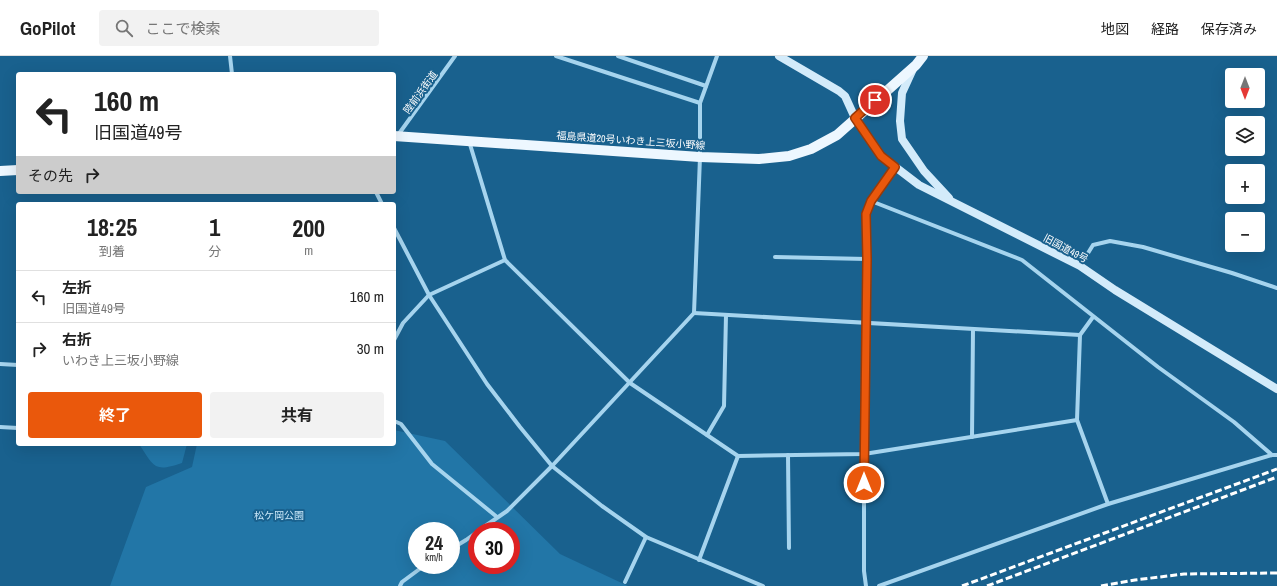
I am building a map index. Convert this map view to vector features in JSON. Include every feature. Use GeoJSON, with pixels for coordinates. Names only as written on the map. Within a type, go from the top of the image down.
{"type":"FeatureCollection","features":[{"type":"Feature","properties":{"kind":"main road","name":"福島県道20号いわき上三坂小野線"},"geometry":{"type":"LineString","coordinates":[[396,136],[700,158],[759,160],[789,156],[811,149],[836,135],[916,65],[923,56]]}},
{"type":"Feature","properties":{"kind":"main road"},"geometry":{"type":"LineString","coordinates":[[0,170],[16,170]]}},
{"type":"Feature","properties":{"kind":"street"},"geometry":{"type":"LineString","coordinates":[[230,56],[232,72]]}},
{"type":"Feature","properties":{"kind":"street","name":"陸前浜街道"},"geometry":{"type":"LineString","coordinates":[[396,136],[455,56]]}},
{"type":"Feature","properties":{"kind":"street"},"geometry":{"type":"LineString","coordinates":[[556,56],[700,103]]}},
{"type":"Feature","properties":{"kind":"street"},"geometry":{"type":"LineString","coordinates":[[618,56],[706,86]]}},
{"type":"Feature","properties":{"kind":"street"},"geometry":{"type":"LineString","coordinates":[[490,522],[507,510],[552,466],[694,313],[700,158],[700,103],[717,56]]}},
{"type":"Feature","properties":{"kind":"street","name":"旧国道49号"},"geometry":{"type":"LineString","coordinates":[[779,56],[845,96],[855,118],[881,156],[919,185],[1080,266],[1115,290],[1277,390]]}},
{"type":"Feature","properties":{"kind":"street"},"geometry":{"type":"LineString","coordinates":[[916,65],[902,93],[900,121],[902,139],[924,171],[952,201]]}},
{"type":"Feature","properties":{"kind":"street"},"geometry":{"type":"LineString","coordinates":[[469,141],[505,260],[630,383],[738,456],[864,454],[1077,420]]}},
{"type":"Feature","properties":{"kind":"street"},"geometry":{"type":"LineString","coordinates":[[866,586],[864,571],[864,454],[867,259],[866,214],[871,201],[895,167]]}},
{"type":"Feature","properties":{"kind":"street"},"geometry":{"type":"LineString","coordinates":[[871,201],[1022,260],[1093,317],[1158,367],[1234,422],[1275,455]]}},
{"type":"Feature","properties":{"kind":"street"},"geometry":{"type":"LineString","coordinates":[[396,232],[429,295],[487,384],[552,466],[602,506],[646,537],[763,586]]}},
{"type":"Feature","properties":{"kind":"street"},"geometry":{"type":"LineString","coordinates":[[1080,266],[1094,246],[1110,241],[1143,247],[1277,288]]}},
{"type":"Feature","properties":{"kind":"street"},"geometry":{"type":"LineString","coordinates":[[775,257],[867,259]]}},
{"type":"Feature","properties":{"kind":"street"},"geometry":{"type":"LineString","coordinates":[[396,336],[403,323],[429,295],[505,260]]}},
{"type":"Feature","properties":{"kind":"street"},"geometry":{"type":"LineString","coordinates":[[694,313],[1080,335]]}},
{"type":"Feature","properties":{"kind":"street"},"geometry":{"type":"LineString","coordinates":[[706,435],[724,406],[726,315]]}},
{"type":"Feature","properties":{"kind":"street"},"geometry":{"type":"LineString","coordinates":[[1093,317],[1080,335],[1077,420],[1108,504]]}},
{"type":"Feature","properties":{"kind":"street"},"geometry":{"type":"LineString","coordinates":[[972,437],[973,329]]}},
{"type":"Feature","properties":{"kind":"street"},"geometry":{"type":"LineString","coordinates":[[0,364],[16,365]]}},
{"type":"Feature","properties":{"kind":"street"},"geometry":{"type":"LineString","coordinates":[[396,422],[401,424],[432,464],[497,517]]}},
{"type":"Feature","properties":{"kind":"street"},"geometry":{"type":"LineString","coordinates":[[0,427],[16,428]]}},
{"type":"Feature","properties":{"kind":"street"},"geometry":{"type":"LineString","coordinates":[[788,455],[789,548]]}},
{"type":"Feature","properties":{"kind":"street"},"geometry":{"type":"LineString","coordinates":[[879,586],[1108,504],[1275,455]]}},
{"type":"Feature","properties":{"kind":"street"},"geometry":{"type":"LineString","coordinates":[[699,560],[738,456]]}},
{"type":"Feature","properties":{"kind":"street"},"geometry":{"type":"LineString","coordinates":[[625,582],[646,537]]}},
{"type":"Feature","properties":{"kind":"street"},"geometry":{"type":"LineString","coordinates":[[400,586],[402,582],[413,574]]}},
{"type":"Feature","properties":{"kind":"green space","name":"松ケ岡公園"},"geometry":{"type":"Polygon","coordinates":[[[396,430],[445,441],[560,554],[628,586],[110,586],[146,487],[192,467],[197,446],[396,446],[396,430]]]}},
{"type":"Feature","properties":{"kind":"green space"},"geometry":{"type":"Polygon","coordinates":[[[140,446],[186,446],[182,463],[160,467],[155,466],[140,446]]]}},
{"type":"Feature","properties":{"kind":"railway"},"geometry":{"type":"LineString","coordinates":[[962,586],[1277,469]]}},
{"type":"Feature","properties":{"kind":"railway"},"geometry":{"type":"LineString","coordinates":[[987,586],[1277,477]]}},
{"type":"Feature","properties":{"kind":"railway"},"geometry":{"type":"LineString","coordinates":[[1101,586],[1184,574],[1277,573]]}},
{"type":"Feature","properties":{"kind":"route"},"geometry":{"type":"LineString","coordinates":[[864,483],[867,259],[866,214],[871,201],[895,167],[881,156],[855,118],[875,100]]}}]}
